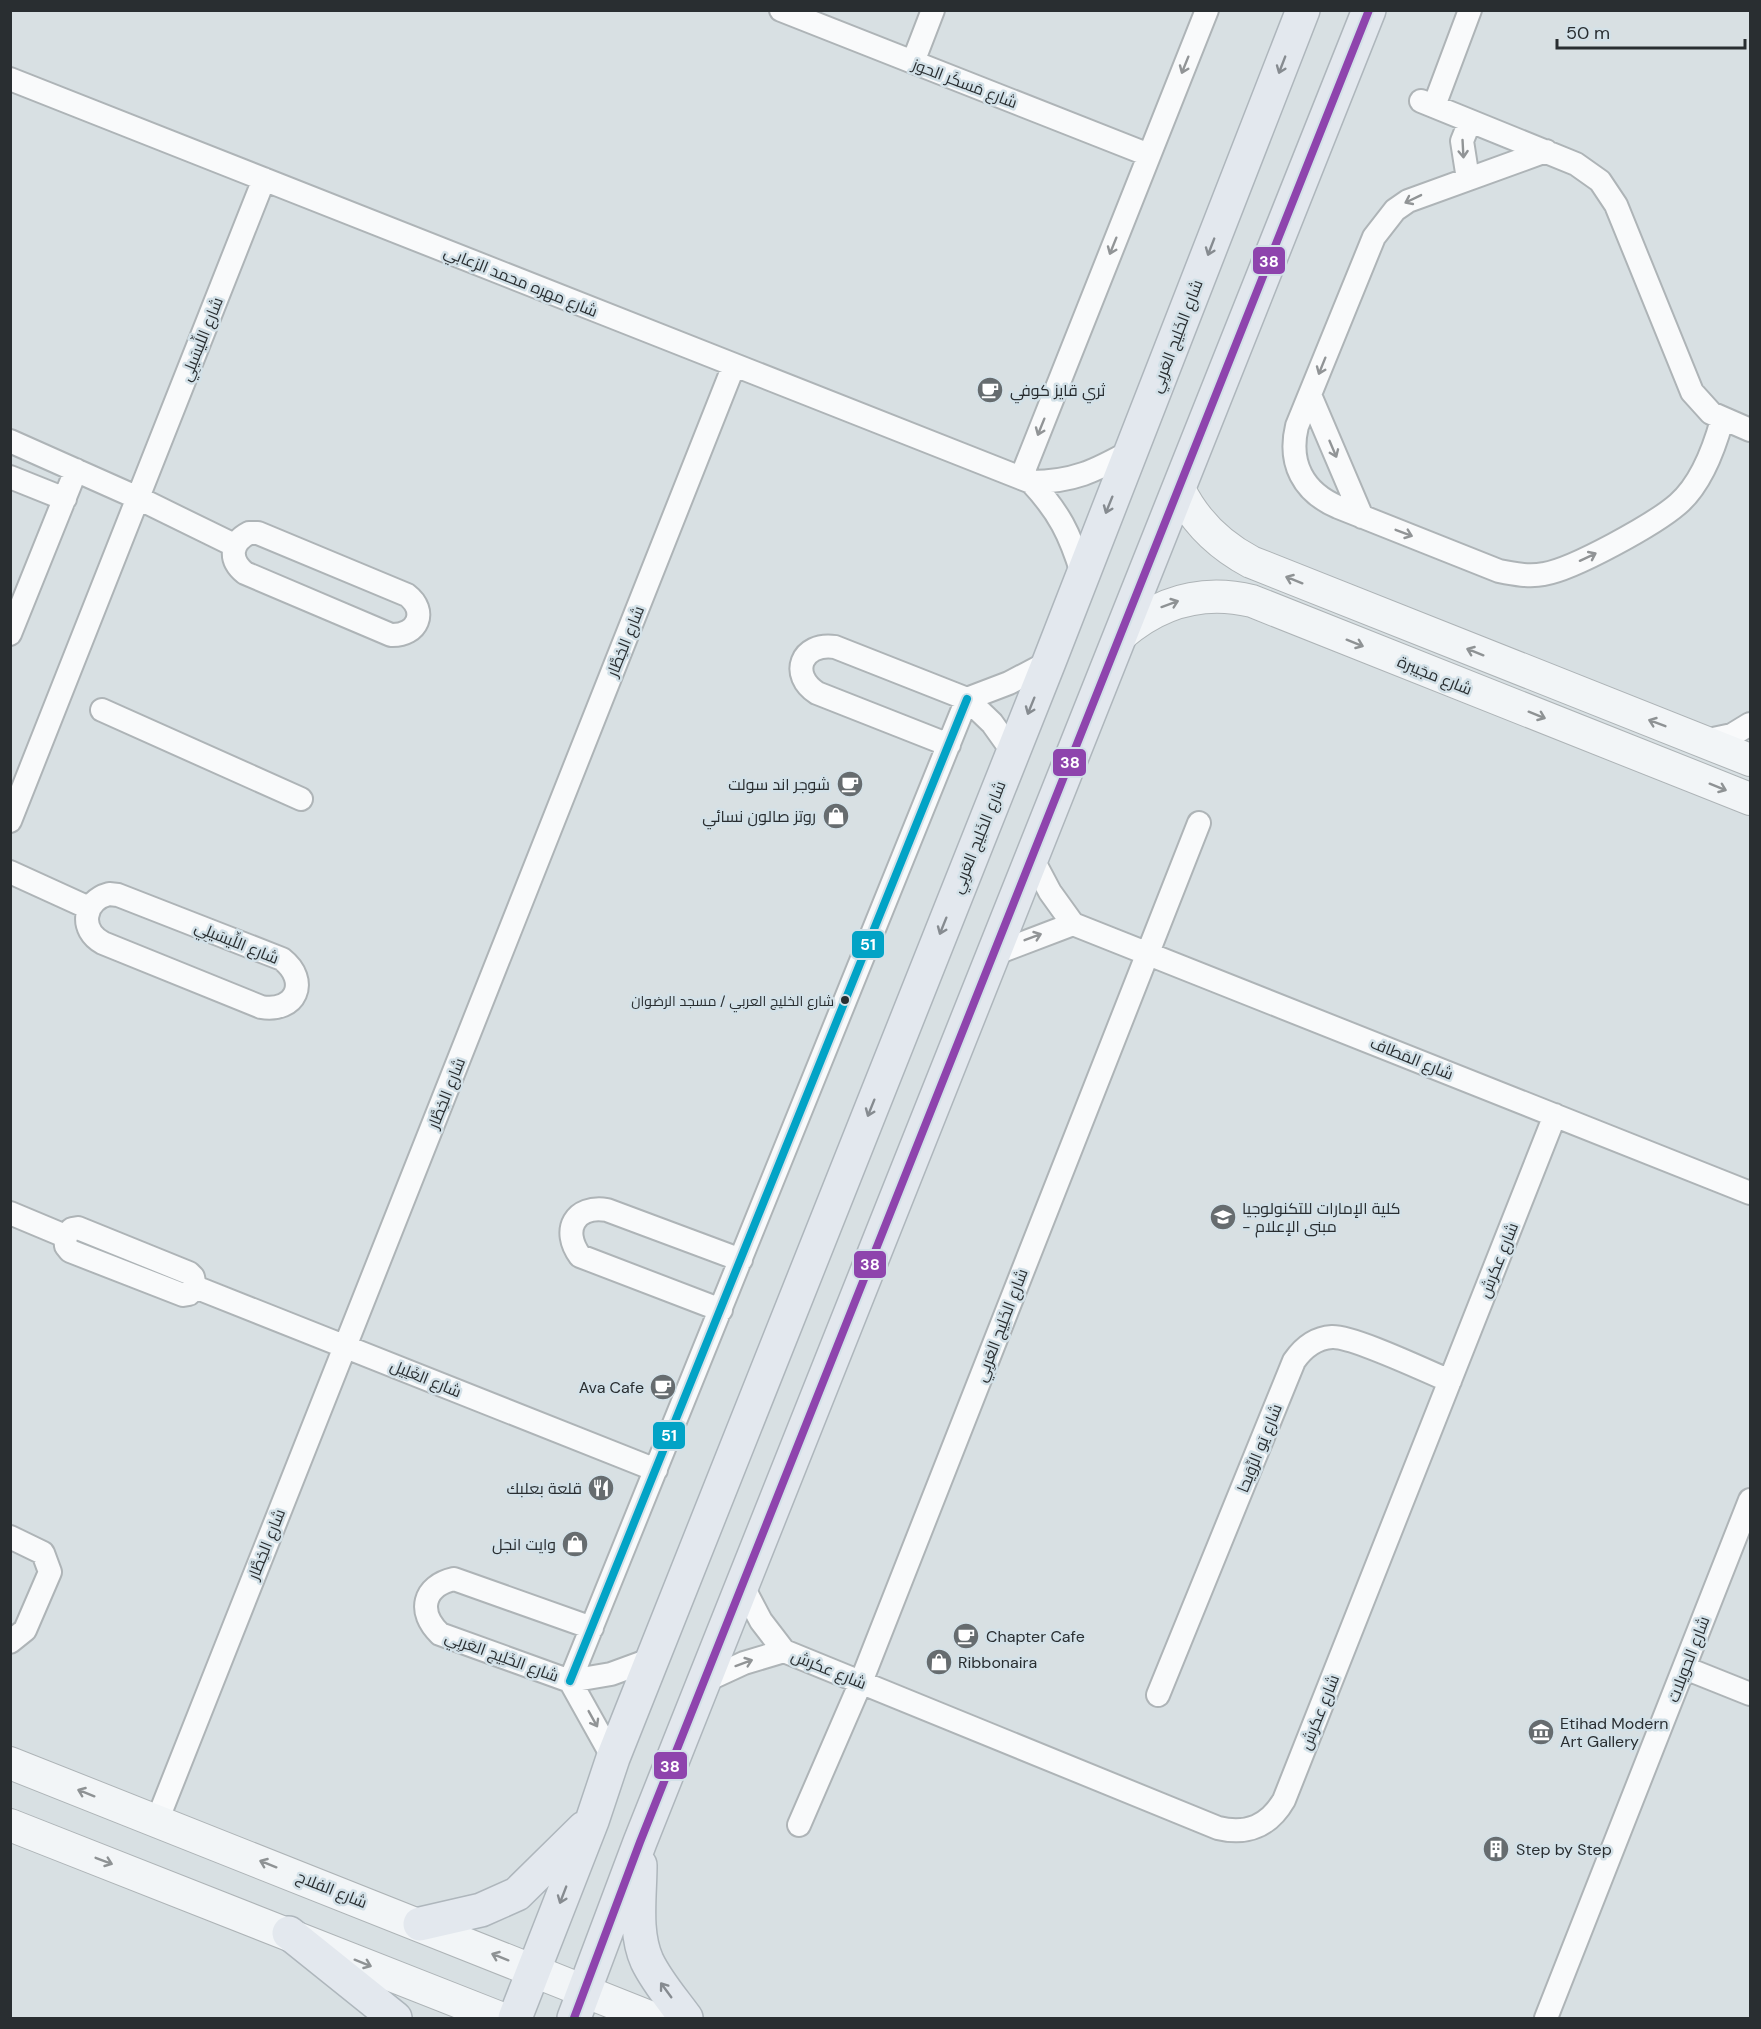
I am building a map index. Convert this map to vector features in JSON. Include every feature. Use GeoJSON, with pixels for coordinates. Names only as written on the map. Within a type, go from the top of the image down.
{"type":"FeatureCollection","features":[{"type":"Feature","properties":{"kind":"highway","name":"شارع الخَلِيج العَربِي"},"geometry":{"type":"LineString","coordinates":[[515,2019],[592,1821],[613,1758],[1049,662],[1303,10]]}},
{"type":"Feature","properties":{"kind":"highway"},"geometry":{"type":"LineString","coordinates":[[580,2004],[640,1842],[1369,10]]}},
{"type":"Feature","properties":{"kind":"highway"},"geometry":{"type":"LineString","coordinates":[[420,1924],[481,1910],[517,1894],[592,1821]]}},
{"type":"Feature","properties":{"kind":"highway"},"geometry":{"type":"LineString","coordinates":[[640,1842],[639,1925],[643,1949],[653,1972],[686,2019]]}},
{"type":"Feature","properties":{"kind":"highway"},"geometry":{"type":"LineString","coordinates":[[289,1933],[395,2019]]}},
{"type":"Feature","properties":{"kind":"street","name":"شارع مَسكَر الحوز"},"geometry":{"type":"LineString","coordinates":[[781,10],[1149,155]]}},
{"type":"Feature","properties":{"kind":"street"},"geometry":{"type":"LineString","coordinates":[[913,62],[933,10]]}},
{"type":"Feature","properties":{"kind":"street"},"geometry":{"type":"LineString","coordinates":[[1026,480],[1149,155],[1207,10]]}},
{"type":"Feature","properties":{"kind":"street"},"geometry":{"type":"LineString","coordinates":[[1470,10],[1427,104],[1546,151],[1588,172],[1609,193],[1616,205],[1692,392],[1701,403],[1722,420],[1750,430]]}},
{"type":"Feature","properties":{"kind":"street","name":"شارع مهره محمد الزعابي"},"geometry":{"type":"LineString","coordinates":[[10,79],[1026,480],[1059,482],[1074,478],[1096,470],[1131,451]]}},
{"type":"Feature","properties":{"kind":"street"},"geometry":{"type":"LineString","coordinates":[[1468,179],[1462,141],[1470,121]]}},
{"type":"Feature","properties":{"kind":"street"},"geometry":{"type":"LineString","coordinates":[[1546,151],[1408,201],[1383,223],[1374,237],[1294,438],[1293,450],[1299,473],[1315,495],[1362,517],[1499,571],[1527,575],[1562,569],[1611,546],[1678,504],[1710,456],[1722,420]]}},
{"type":"Feature","properties":{"kind":"street","name":"شارع اللِّيسَيلِي"},"geometry":{"type":"LineString","coordinates":[[10,821],[264,179]]}},
{"type":"Feature","properties":{"kind":"street","name":"شارع الخِطَّار"},"geometry":{"type":"LineString","coordinates":[[157,1821],[734,365]]}},
{"type":"Feature","properties":{"kind":"street"},"geometry":{"type":"LineString","coordinates":[[1310,395],[1362,517]]}},
{"type":"Feature","properties":{"kind":"street"},"geometry":{"type":"LineString","coordinates":[[10,441],[138,498],[234,545]]}},
{"type":"Feature","properties":{"kind":"street"},"geometry":{"type":"LineString","coordinates":[[10,634],[76,470]]}},
{"type":"Feature","properties":{"kind":"street"},"geometry":{"type":"LineString","coordinates":[[10,477],[65,499]]}},
{"type":"Feature","properties":{"kind":"street","name":"شارع مهره محمد الزعابي"},"geometry":{"type":"LineString","coordinates":[[1026,480],[1059,514],[1073,544],[1082,573]]}},
{"type":"Feature","properties":{"kind":"street"},"geometry":{"type":"LineString","coordinates":[[1179,489],[1187,505],[1212,536],[1251,562],[1750,760]]}},
{"type":"Feature","properties":{"kind":"street"},"geometry":{"type":"LineString","coordinates":[[249,533],[258,533],[407,595],[415,601],[419,611],[418,622],[412,631],[402,636],[381,631],[245,573],[237,567],[233,556],[234,545],[249,533]]}},
{"type":"Feature","properties":{"kind":"street","name":"شارع مجَيبرة"},"geometry":{"type":"LineString","coordinates":[[1121,634],[1148,614],[1179,600],[1210,596],[1245,600],[1750,800]]}},
{"type":"Feature","properties":{"kind":"street"},"geometry":{"type":"LineString","coordinates":[[949,745],[808,687],[801,667],[805,656],[813,649],[824,645],[835,647],[967,699],[992,723],[1012,751]]}},
{"type":"Feature","properties":{"kind":"street"},"geometry":{"type":"LineString","coordinates":[[570,1681],[967,699],[1009,683],[1049,662]]}},
{"type":"Feature","properties":{"kind":"street"},"geometry":{"type":"LineString","coordinates":[[102,710],[301,799]]}},
{"type":"Feature","properties":{"kind":"street"},"geometry":{"type":"LineString","coordinates":[[1704,741],[1732,735],[1750,724]]}},
{"type":"Feature","properties":{"kind":"street","name":"شارع الخَلِيج العَربِي"},"geometry":{"type":"LineString","coordinates":[[799,1825],[861,1682],[1199,823]]}},
{"type":"Feature","properties":{"kind":"street"},"geometry":{"type":"LineString","coordinates":[[994,954],[1073,924],[1050,892],[1032,858]]}},
{"type":"Feature","properties":{"kind":"street"},"geometry":{"type":"LineString","coordinates":[[10,872],[89,908]]}},
{"type":"Feature","properties":{"kind":"street","name":"شارع اللِّيسَيلِي"},"geometry":{"type":"LineString","coordinates":[[118,895],[282,959],[293,968],[297,981],[295,994],[287,1004],[274,1009],[261,1007],[103,943],[90,933],[87,925],[89,908],[101,896],[118,895]]}},
{"type":"Feature","properties":{"kind":"street","name":"شارع المَطاف"},"geometry":{"type":"LineString","coordinates":[[1073,924],[1750,1193]]}},
{"type":"Feature","properties":{"kind":"street","name":"شارع عكرش"},"geometry":{"type":"LineString","coordinates":[[742,1585],[761,1621],[784,1651],[1218,1828],[1240,1832],[1262,1825],[1275,1814],[1284,1800],[1555,1115]]}},
{"type":"Feature","properties":{"kind":"street"},"geometry":{"type":"LineString","coordinates":[[721,1310],[580,1256],[573,1246],[570,1233],[574,1221],[583,1212],[595,1208],[607,1210],[741,1260]]}},
{"type":"Feature","properties":{"kind":"street","name":"شارع الغَلِيل"},"geometry":{"type":"LineString","coordinates":[[10,1213],[65,1236],[66,1246],[70,1251],[183,1295],[189,1294],[195,1287],[656,1470]]}},
{"type":"Feature","properties":{"kind":"street","name":"شارع يَو الرِّوَيحا"},"geometry":{"type":"LineString","coordinates":[[1158,1695],[1294,1361],[1300,1353],[1316,1341],[1342,1338],[1450,1381]]}},
{"type":"Feature","properties":{"kind":"street","name":"شارع الحويلات"},"geometry":{"type":"LineString","coordinates":[[1546,2019],[1750,1500]]}},
{"type":"Feature","properties":{"kind":"street"},"geometry":{"type":"LineString","coordinates":[[10,1538],[44,1553],[50,1572],[25,1630],[10,1642]]}},
{"type":"Feature","properties":{"kind":"street","name":"شارع الخَلِيج العَربِي"},"geometry":{"type":"LineString","coordinates":[[592,1629],[454,1579],[442,1582],[432,1590],[426,1601],[426,1614],[431,1625],[440,1634],[570,1681],[611,1674],[652,1659]]}},
{"type":"Feature","properties":{"kind":"street","name":"شارع عكرش"},"geometry":{"type":"LineString","coordinates":[[705,1681],[744,1663],[784,1651]]}},
{"type":"Feature","properties":{"kind":"street"},"geometry":{"type":"LineString","coordinates":[[1684,1668],[1750,1694]]}},
{"type":"Feature","properties":{"kind":"street","name":"شارع الخَلِيج العَربِي"},"geometry":{"type":"LineString","coordinates":[[570,1681],[613,1758]]}},
{"type":"Feature","properties":{"kind":"street","name":"شارع الفلاح"},"geometry":{"type":"LineString","coordinates":[[10,1763],[534,1970],[580,2004],[652,2019]]}},
{"type":"Feature","properties":{"kind":"street"},"geometry":{"type":"LineString","coordinates":[[10,1825],[289,1933],[500,2019]]}},
{"type":"Feature","properties":{"kind":"transit line","name":"38"},"geometry":{"type":"LineString","coordinates":[[574,2018],[640,1842],[1369,10]]}},
{"type":"Feature","properties":{"kind":"transit line","name":"51"},"geometry":{"type":"LineString","coordinates":[[570,1681],[967,699]]}},
{"type":"Feature","properties":{"kind":"place","name":"ثري قايز كوفي"},"geometry":{"type":"Point","coordinates":[990,390]}},
{"type":"Feature","properties":{"kind":"place","name":"شوجر اند سولت"},"geometry":{"type":"Point","coordinates":[850,784]}},
{"type":"Feature","properties":{"kind":"place","name":"روتز صالون نسائي"},"geometry":{"type":"Point","coordinates":[836,816]}},
{"type":"Feature","properties":{"kind":"place","name":"شارع الخليج العربي / مسجد الرضوان"},"geometry":{"type":"Point","coordinates":[845,1000]}},
{"type":"Feature","properties":{"kind":"place","name":"كلية الإمارات للتكنولوجيا - مبنى الإعلام"},"geometry":{"type":"Point","coordinates":[1223,1217]}},
{"type":"Feature","properties":{"kind":"place","name":"Ava Cafe"},"geometry":{"type":"Point","coordinates":[663,1387]}},
{"type":"Feature","properties":{"kind":"place","name":"قلعة بعلبك"},"geometry":{"type":"Point","coordinates":[601,1488]}},
{"type":"Feature","properties":{"kind":"place","name":"وايت انجل"},"geometry":{"type":"Point","coordinates":[575,1544]}},
{"type":"Feature","properties":{"kind":"place","name":"Chapter Cafe"},"geometry":{"type":"Point","coordinates":[966,1636]}},
{"type":"Feature","properties":{"kind":"place","name":"Ribbonaira"},"geometry":{"type":"Point","coordinates":[939,1662]}},
{"type":"Feature","properties":{"kind":"place","name":"Etihad Modern Art Gallery"},"geometry":{"type":"Point","coordinates":[1541,1732]}},
{"type":"Feature","properties":{"kind":"place","name":"Step by Step"},"geometry":{"type":"Point","coordinates":[1496,1849]}}]}
